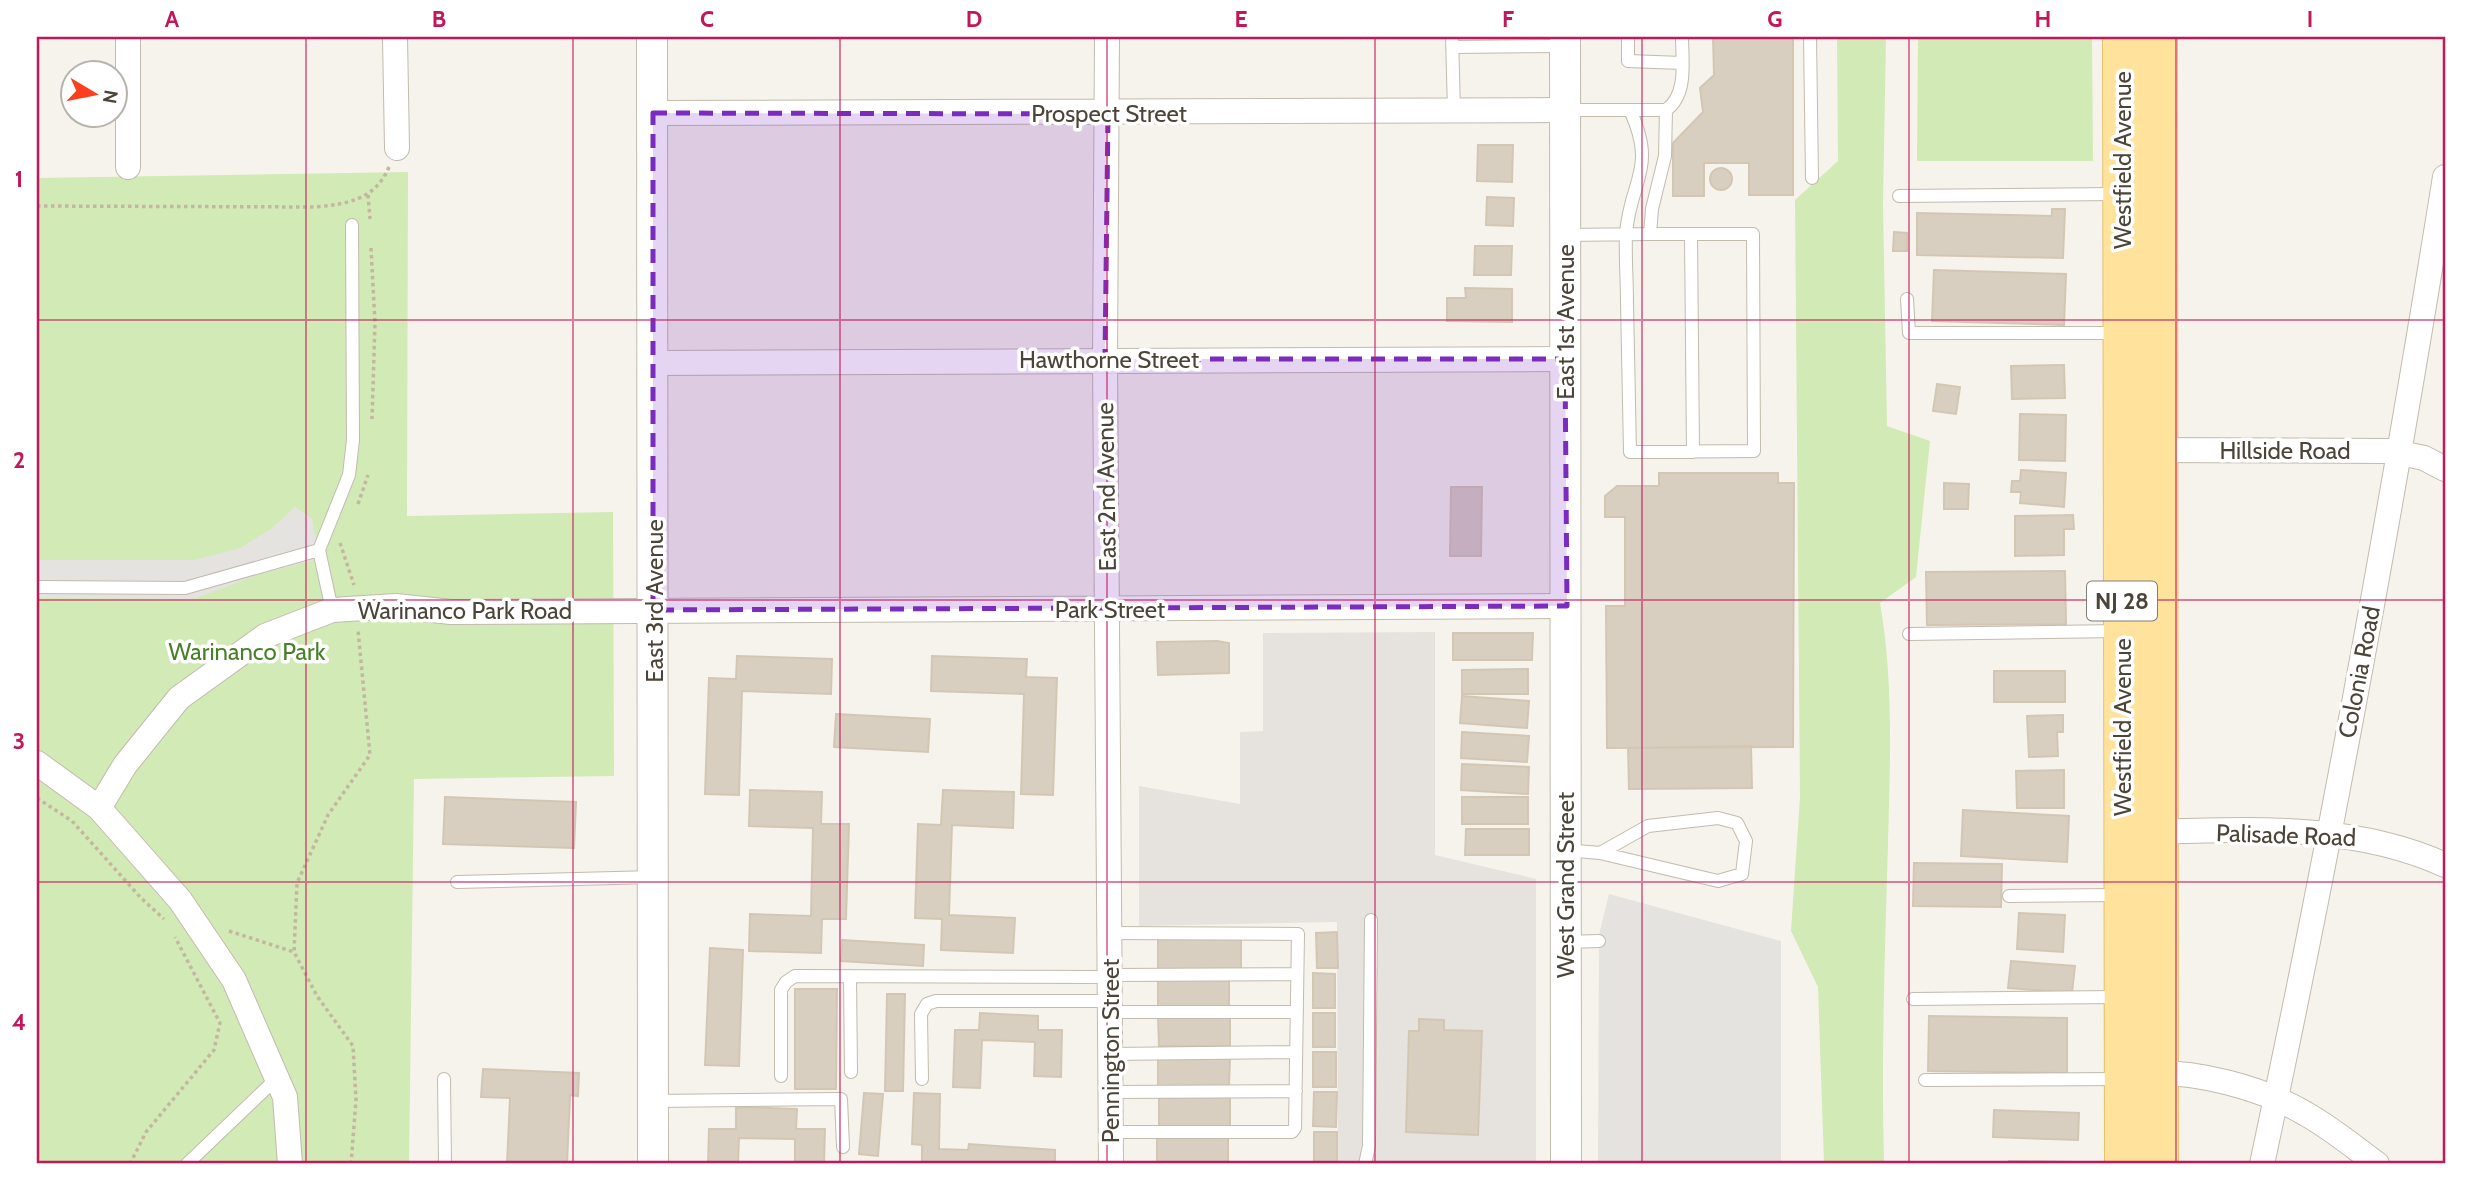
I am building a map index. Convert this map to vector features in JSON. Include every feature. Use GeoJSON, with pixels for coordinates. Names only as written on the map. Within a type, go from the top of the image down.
{"type":"FeatureCollection","features":[{"type":"Feature","properties":{"kind":"main road","name":"Westfield Avenue"},"geometry":{"type":"LineString","coordinates":[[2122,37],[2122,333],[2140,450],[2122,631],[2141,832],[2123,895],[2123,997],[2136,1075],[2159,1164]]}},
{"type":"Feature","properties":{"kind":"main road","name":"Westfield Avenue"},"geometry":{"type":"LineString","coordinates":[[2124,1164],[2136,1075],[2141,832],[2140,450],[2158,37]]}},
{"type":"Feature","properties":{"kind":"street"},"geometry":{"type":"LineString","coordinates":[[128,37],[128,167]]}},
{"type":"Feature","properties":{"kind":"street"},"geometry":{"type":"LineString","coordinates":[[395,37],[397,148]]}},
{"type":"Feature","properties":{"kind":"street","name":"East 3rd Avenue"},"geometry":{"type":"LineString","coordinates":[[653,37],[653,1164]]}},
{"type":"Feature","properties":{"kind":"street","name":"East 2nd Avenue"},"geometry":{"type":"LineString","coordinates":[[1107,37],[1105,359],[1110,935]]}},
{"type":"Feature","properties":{"kind":"street","name":"East 1st Avenue"},"geometry":{"type":"LineString","coordinates":[[1565,41],[1566,606]]}},
{"type":"Feature","properties":{"kind":"street","name":"Prospect Street"},"geometry":{"type":"LineString","coordinates":[[653,113],[1108,114],[1566,110]]}},
{"type":"Feature","properties":{"kind":"street","name":"Colonia Road"},"geometry":{"type":"LineString","coordinates":[[2262,1164],[2329,833],[2401,452],[2442,221],[2445,177]]}},
{"type":"Feature","properties":{"kind":"street","name":"Hawthorne Street"},"geometry":{"type":"LineString","coordinates":[[653,363],[1565,359]]}},
{"type":"Feature","properties":{"kind":"street","name":"Hillside Road"},"geometry":{"type":"LineString","coordinates":[[2140,450],[2401,452],[2424,458],[2445,469]]}},
{"type":"Feature","properties":{"kind":"street","name":"Warinanco Park Road"},"geometry":{"type":"LineString","coordinates":[[332,610],[396,606],[451,612],[653,610]]}},
{"type":"Feature","properties":{"kind":"street","name":"Park Street"},"geometry":{"type":"LineString","coordinates":[[653,610],[1566,606]]}},
{"type":"Feature","properties":{"kind":"street","name":"West Grand Street"},"geometry":{"type":"LineString","coordinates":[[1566,606],[1566,1164]]}},
{"type":"Feature","properties":{"kind":"street"},"geometry":{"type":"LineString","coordinates":[[99,808],[125,765],[179,698],[265,636],[332,610]]}},
{"type":"Feature","properties":{"kind":"street"},"geometry":{"type":"LineString","coordinates":[[37,763],[99,808],[180,900],[234,980],[285,1097],[290,1164]]}},
{"type":"Feature","properties":{"kind":"street","name":"Palisade Road"},"geometry":{"type":"LineString","coordinates":[[2141,832],[2329,833],[2388,843],[2445,865]]}},
{"type":"Feature","properties":{"kind":"street","name":"Pennington Street"},"geometry":{"type":"LineString","coordinates":[[1110,935],[1111,1164]]}},
{"type":"Feature","properties":{"kind":"street"},"geometry":{"type":"LineString","coordinates":[[2136,1075],[2198,1074],[2276,1099],[2318,1121],[2377,1164]]}},
{"type":"Feature","properties":{"kind":"lane"},"geometry":{"type":"LineString","coordinates":[[1628,37],[1628,61],[1682,63]]}},
{"type":"Feature","properties":{"kind":"lane"},"geometry":{"type":"LineString","coordinates":[[1566,110],[1666,110],[1673,105],[1681,90],[1682,37]]}},
{"type":"Feature","properties":{"kind":"lane"},"geometry":{"type":"LineString","coordinates":[[1810,37],[1812,178]]}},
{"type":"Feature","properties":{"kind":"lane"},"geometry":{"type":"LineString","coordinates":[[1454,110],[1452,42],[1565,41]]}},
{"type":"Feature","properties":{"kind":"lane"},"geometry":{"type":"LineString","coordinates":[[1565,235],[1626,234],[1753,234],[1754,451],[1630,452],[1626,234],[1632,195],[1642,174],[1639,130],[1630,110]]}},
{"type":"Feature","properties":{"kind":"lane"},"geometry":{"type":"LineString","coordinates":[[1650,234],[1652,209],[1665,156],[1666,110]]}},
{"type":"Feature","properties":{"kind":"lane"},"geometry":{"type":"LineString","coordinates":[[1899,196],[2122,194]]}},
{"type":"Feature","properties":{"kind":"lane"},"geometry":{"type":"LineString","coordinates":[[37,587],[185,588],[319,550],[349,475],[353,440],[352,225]]}},
{"type":"Feature","properties":{"kind":"lane"},"geometry":{"type":"LineString","coordinates":[[1691,234],[1693,452]]}},
{"type":"Feature","properties":{"kind":"lane"},"geometry":{"type":"LineString","coordinates":[[1908,299],[1909,334],[2122,333]]}},
{"type":"Feature","properties":{"kind":"lane","name":"Warinanco Park Road"},"geometry":{"type":"LineString","coordinates":[[319,550],[332,610]]}},
{"type":"Feature","properties":{"kind":"lane"},"geometry":{"type":"LineString","coordinates":[[1909,634],[2122,631]]}},
{"type":"Feature","properties":{"kind":"lane"},"geometry":{"type":"LineString","coordinates":[[1565,850],[1600,853],[1718,881],[1742,874],[1746,863],[1746,841],[1737,823],[1718,818],[1648,826],[1600,853]]}},
{"type":"Feature","properties":{"kind":"lane"},"geometry":{"type":"LineString","coordinates":[[457,882],[654,877]]}},
{"type":"Feature","properties":{"kind":"lane"},"geometry":{"type":"LineString","coordinates":[[2009,896],[2123,895]]}},
{"type":"Feature","properties":{"kind":"lane"},"geometry":{"type":"LineString","coordinates":[[1365,1164],[1369,1146],[1371,920]]}},
{"type":"Feature","properties":{"kind":"lane"},"geometry":{"type":"LineString","coordinates":[[1110,935],[1298,934],[1295,1128],[1292,1132],[1110,1132]]}},
{"type":"Feature","properties":{"kind":"lane"},"geometry":{"type":"LineString","coordinates":[[1565,942],[1599,941]]}},
{"type":"Feature","properties":{"kind":"lane"},"geometry":{"type":"LineString","coordinates":[[922,1079],[922,1014],[926,1004],[936,1001],[1110,991],[1297,974]]}},
{"type":"Feature","properties":{"kind":"lane"},"geometry":{"type":"LineString","coordinates":[[781,1076],[781,990],[786,982],[795,976],[850,976],[1110,991],[1297,1012]]}},
{"type":"Feature","properties":{"kind":"lane"},"geometry":{"type":"LineString","coordinates":[[850,976],[851,1072]]}},
{"type":"Feature","properties":{"kind":"lane"},"geometry":{"type":"LineString","coordinates":[[1913,999],[2123,997]]}},
{"type":"Feature","properties":{"kind":"lane"},"geometry":{"type":"LineString","coordinates":[[1110,1054],[1296,1052]]}},
{"type":"Feature","properties":{"kind":"lane"},"geometry":{"type":"LineString","coordinates":[[1925,1080],[2136,1075]]}},
{"type":"Feature","properties":{"kind":"lane"},"geometry":{"type":"LineString","coordinates":[[187,1164],[277,1078]]}},
{"type":"Feature","properties":{"kind":"lane"},"geometry":{"type":"LineString","coordinates":[[444,1079],[445,1164]]}},
{"type":"Feature","properties":{"kind":"lane"},"geometry":{"type":"LineString","coordinates":[[1110,1092],[1296,1091]]}},
{"type":"Feature","properties":{"kind":"lane"},"geometry":{"type":"LineString","coordinates":[[655,1101],[841,1098],[843,1147]]}},
{"type":"Feature","properties":{"kind":"path"},"geometry":{"type":"LineString","coordinates":[[37,206],[315,207],[350,204],[368,195],[385,176],[397,148]]}},
{"type":"Feature","properties":{"kind":"path"},"geometry":{"type":"LineString","coordinates":[[368,195],[370,220]]}},
{"type":"Feature","properties":{"kind":"path"},"geometry":{"type":"LineString","coordinates":[[371,246],[375,323],[372,422]]}},
{"type":"Feature","properties":{"kind":"path"},"geometry":{"type":"LineString","coordinates":[[356,507],[367,484],[368,471]]}},
{"type":"Feature","properties":{"kind":"path"},"geometry":{"type":"LineString","coordinates":[[345,531],[339,543],[357,593],[358,637],[370,755],[328,815],[297,883],[294,952],[317,996],[353,1046],[356,1100],[351,1164]]}},
{"type":"Feature","properties":{"kind":"path"},"geometry":{"type":"LineString","coordinates":[[37,798],[72,821],[141,898],[165,920]]}},
{"type":"Feature","properties":{"kind":"path"},"geometry":{"type":"LineString","coordinates":[[130,1164],[146,1132],[214,1050],[220,1023],[172,932]]}},
{"type":"Feature","properties":{"kind":"highlighted area"},"geometry":{"type":"Polygon","coordinates":[[[653,113],[1108,114],[1105,359],[1565,359],[1567,606],[653,610],[653,113]]]}},
{"type":"Feature","properties":{"kind":"shaded area"},"geometry":{"type":"Polygon","coordinates":[[[295,507],[312,518],[319,559],[260,574],[194,599],[37,598],[37,560],[194,560],[240,548],[271,529],[295,507]]]}},
{"type":"Feature","properties":{"kind":"shaded area"},"geometry":{"type":"Polygon","coordinates":[[[1435,632],[1435,855],[1536,879],[1536,1164],[1338,1164],[1337,922],[1139,926],[1139,786],[1240,804],[1240,732],[1263,731],[1263,633],[1435,632]]]}},
{"type":"Feature","properties":{"kind":"shaded area"},"geometry":{"type":"Polygon","coordinates":[[[1609,894],[1781,941],[1781,1164],[1598,1164],[1599,935],[1609,894]]]}},
{"type":"Feature","properties":{"kind":"green space"},"geometry":{"type":"Polygon","coordinates":[[[1837,37],[1886,37],[1883,204],[1887,426],[1930,441],[1916,577],[1880,603],[1890,723],[1883,1044],[1884,1164],[1824,1164],[1818,987],[1791,931],[1800,797],[1795,200],[1838,161],[1837,37]]]}},
{"type":"Feature","properties":{"kind":"green space"},"geometry":{"type":"Polygon","coordinates":[[[1918,37],[2092,37],[2093,161],[1917,161],[1918,37]]]}},
{"type":"Feature","properties":{"kind":"green space","name":"Warinanco Park"},"geometry":{"type":"Polygon","coordinates":[[[408,172],[407,516],[613,512],[614,776],[414,779],[409,1164],[37,1164],[37,178],[408,172]]]}},
{"type":"Feature","properties":{"kind":"building"},"geometry":{"type":"Polygon","coordinates":[[[1713,37],[1793,37],[1793,195],[1749,195],[1749,163],[1704,163],[1704,196],[1673,196],[1673,143],[1703,112],[1700,88],[1714,75],[1713,37]]]}},
{"type":"Feature","properties":{"kind":"building"},"geometry":{"type":"Polygon","coordinates":[[[1478,145],[1513,145],[1512,182],[1477,181],[1478,145]]]}},
{"type":"Feature","properties":{"kind":"building"},"geometry":{"type":"Polygon","coordinates":[[[1721,168],[1729,171],[1732,179],[1729,187],[1721,190],[1713,187],[1710,179],[1713,171],[1721,168]]]}},
{"type":"Feature","properties":{"kind":"building"},"geometry":{"type":"Polygon","coordinates":[[[1487,197],[1514,198],[1513,226],[1486,225],[1487,197]]]}},
{"type":"Feature","properties":{"kind":"building"},"geometry":{"type":"Polygon","coordinates":[[[2052,209],[2065,209],[2063,258],[1917,255],[1917,213],[2052,216],[2052,209]]]}},
{"type":"Feature","properties":{"kind":"building"},"geometry":{"type":"Polygon","coordinates":[[[1894,232],[1907,233],[1907,251],[1893,251],[1894,232]]]}},
{"type":"Feature","properties":{"kind":"building"},"geometry":{"type":"Polygon","coordinates":[[[1475,246],[1512,246],[1511,275],[1474,275],[1475,246]]]}},
{"type":"Feature","properties":{"kind":"building"},"geometry":{"type":"Polygon","coordinates":[[[1934,270],[2066,274],[2064,325],[1932,321],[1934,270]]]}},
{"type":"Feature","properties":{"kind":"building"},"geometry":{"type":"Polygon","coordinates":[[[1465,288],[1512,289],[1512,322],[1447,321],[1447,298],[1466,298],[1465,288]]]}},
{"type":"Feature","properties":{"kind":"building"},"geometry":{"type":"Polygon","coordinates":[[[2064,365],[2065,398],[2012,399],[2011,366],[2064,365]]]}},
{"type":"Feature","properties":{"kind":"building"},"geometry":{"type":"Polygon","coordinates":[[[1937,384],[1960,387],[1956,414],[1933,411],[1937,384]]]}},
{"type":"Feature","properties":{"kind":"building"},"geometry":{"type":"Polygon","coordinates":[[[2020,414],[2066,415],[2065,461],[2019,460],[2020,414]]]}},
{"type":"Feature","properties":{"kind":"building"},"geometry":{"type":"Polygon","coordinates":[[[2021,470],[2066,473],[2064,507],[2020,503],[2021,492],[2011,492],[2012,481],[2020,481],[2021,470]]]}},
{"type":"Feature","properties":{"kind":"building"},"geometry":{"type":"Polygon","coordinates":[[[1659,473],[1778,473],[1778,483],[1794,483],[1793,747],[1607,748],[1606,606],[1625,606],[1625,517],[1605,517],[1605,496],[1617,486],[1659,486],[1659,473]]]}},
{"type":"Feature","properties":{"kind":"building"},"geometry":{"type":"Polygon","coordinates":[[[1944,483],[1969,484],[1968,509],[1944,509],[1944,483]]]}},
{"type":"Feature","properties":{"kind":"building"},"geometry":{"type":"Polygon","coordinates":[[[1451,487],[1482,487],[1481,556],[1450,556],[1451,487]]]}},
{"type":"Feature","properties":{"kind":"building"},"geometry":{"type":"Polygon","coordinates":[[[2073,515],[2074,529],[2064,529],[2064,555],[2015,556],[2015,516],[2073,515]]]}},
{"type":"Feature","properties":{"kind":"building"},"geometry":{"type":"Polygon","coordinates":[[[2065,571],[2066,624],[1927,625],[1926,572],[2065,571]]]}},
{"type":"Feature","properties":{"kind":"building"},"geometry":{"type":"Polygon","coordinates":[[[1453,633],[1533,633],[1532,660],[1453,660],[1453,633]]]}},
{"type":"Feature","properties":{"kind":"building"},"geometry":{"type":"Polygon","coordinates":[[[1157,642],[1229,643],[1229,673],[1158,675],[1157,642]]]}},
{"type":"Feature","properties":{"kind":"building"},"geometry":{"type":"Polygon","coordinates":[[[737,656],[832,659],[831,694],[742,691],[739,795],[705,794],[709,678],[736,679],[737,656]]]}},
{"type":"Feature","properties":{"kind":"building"},"geometry":{"type":"Polygon","coordinates":[[[932,656],[1027,659],[1026,677],[1057,678],[1053,795],[1021,794],[1024,694],[931,691],[932,656]]]}},
{"type":"Feature","properties":{"kind":"building"},"geometry":{"type":"Polygon","coordinates":[[[1528,669],[1528,694],[1462,694],[1462,670],[1528,669]]]}},
{"type":"Feature","properties":{"kind":"building"},"geometry":{"type":"Polygon","coordinates":[[[1994,671],[2065,671],[2065,702],[1994,702],[1994,671]]]}},
{"type":"Feature","properties":{"kind":"building"},"geometry":{"type":"Polygon","coordinates":[[[1462,696],[1529,701],[1527,728],[1460,723],[1462,696]]]}},
{"type":"Feature","properties":{"kind":"building"},"geometry":{"type":"Polygon","coordinates":[[[836,714],[930,719],[928,752],[834,747],[836,714]]]}},
{"type":"Feature","properties":{"kind":"building"},"geometry":{"type":"Polygon","coordinates":[[[2063,715],[2063,732],[2057,732],[2058,756],[2029,757],[2027,716],[2063,715]]]}},
{"type":"Feature","properties":{"kind":"building"},"geometry":{"type":"Polygon","coordinates":[[[1462,732],[1529,736],[1527,762],[1461,758],[1462,732]]]}},
{"type":"Feature","properties":{"kind":"building"},"geometry":{"type":"Polygon","coordinates":[[[1751,746],[1752,788],[1629,789],[1628,748],[1751,746]]]}},
{"type":"Feature","properties":{"kind":"building"},"geometry":{"type":"Polygon","coordinates":[[[1462,764],[1529,767],[1528,794],[1461,790],[1462,764]]]}},
{"type":"Feature","properties":{"kind":"building"},"geometry":{"type":"Polygon","coordinates":[[[2064,770],[2064,808],[2017,808],[2016,771],[2064,770]]]}},
{"type":"Feature","properties":{"kind":"building"},"geometry":{"type":"Polygon","coordinates":[[[750,790],[822,792],[821,824],[849,824],[846,919],[822,919],[821,953],[749,951],[750,914],[811,916],[813,828],[749,826],[750,790]]]}},
{"type":"Feature","properties":{"kind":"building"},"geometry":{"type":"Polygon","coordinates":[[[943,790],[1014,792],[1013,828],[952,825],[949,915],[1015,918],[1013,953],[941,950],[942,919],[915,918],[918,824],[941,825],[943,790]]]}},
{"type":"Feature","properties":{"kind":"building"},"geometry":{"type":"Polygon","coordinates":[[[445,797],[576,802],[574,848],[443,844],[445,797]]]}},
{"type":"Feature","properties":{"kind":"building"},"geometry":{"type":"Polygon","coordinates":[[[1462,797],[1528,797],[1528,824],[1462,824],[1462,797]]]}},
{"type":"Feature","properties":{"kind":"building"},"geometry":{"type":"Polygon","coordinates":[[[1963,810],[2069,816],[2067,862],[1961,856],[1963,810]]]}},
{"type":"Feature","properties":{"kind":"building"},"geometry":{"type":"Polygon","coordinates":[[[1466,829],[1529,829],[1529,855],[1465,855],[1466,829]]]}},
{"type":"Feature","properties":{"kind":"building"},"geometry":{"type":"Polygon","coordinates":[[[1914,863],[2002,864],[2001,907],[1913,906],[1914,863]]]}},
{"type":"Feature","properties":{"kind":"building"},"geometry":{"type":"Polygon","coordinates":[[[2019,913],[2065,915],[2063,952],[2017,949],[2019,913]]]}},
{"type":"Feature","properties":{"kind":"building"},"geometry":{"type":"Polygon","coordinates":[[[1337,932],[1338,968],[1317,968],[1316,933],[1337,932]]]}},
{"type":"Feature","properties":{"kind":"building"},"geometry":{"type":"Polygon","coordinates":[[[1158,936],[1241,937],[1241,971],[1158,971],[1158,936]]]}},
{"type":"Feature","properties":{"kind":"building"},"geometry":{"type":"Polygon","coordinates":[[[842,940],[924,945],[923,966],[841,961],[842,940]]]}},
{"type":"Feature","properties":{"kind":"building"},"geometry":{"type":"Polygon","coordinates":[[[710,948],[743,950],[739,1066],[705,1065],[710,948]]]}},
{"type":"Feature","properties":{"kind":"building"},"geometry":{"type":"Polygon","coordinates":[[[2011,961],[2075,966],[2072,993],[2008,988],[2011,961]]]}},
{"type":"Feature","properties":{"kind":"building"},"geometry":{"type":"Polygon","coordinates":[[[1313,973],[1335,974],[1335,1008],[1313,1008],[1313,973]]]}},
{"type":"Feature","properties":{"kind":"building"},"geometry":{"type":"Polygon","coordinates":[[[1229,978],[1229,1007],[1158,1007],[1158,979],[1229,978]]]}},
{"type":"Feature","properties":{"kind":"building"},"geometry":{"type":"Polygon","coordinates":[[[795,989],[837,989],[836,1089],[795,1089],[795,989]]]}},
{"type":"Feature","properties":{"kind":"building"},"geometry":{"type":"Polygon","coordinates":[[[887,994],[905,994],[903,1091],[885,1091],[887,994]]]}},
{"type":"Feature","properties":{"kind":"building"},"geometry":{"type":"Polygon","coordinates":[[[980,1013],[1038,1016],[1038,1030],[1062,1030],[1061,1077],[1034,1076],[1035,1042],[982,1040],[980,1088],[953,1087],[955,1030],[979,1030],[980,1013]]]}},
{"type":"Feature","properties":{"kind":"building"},"geometry":{"type":"Polygon","coordinates":[[[1313,1013],[1335,1013],[1335,1047],[1313,1047],[1313,1013]]]}},
{"type":"Feature","properties":{"kind":"building"},"geometry":{"type":"Polygon","coordinates":[[[1929,1016],[2067,1018],[2067,1073],[1928,1071],[1929,1016]]]}},
{"type":"Feature","properties":{"kind":"building"},"geometry":{"type":"Polygon","coordinates":[[[1230,1017],[1230,1046],[1159,1046],[1158,1018],[1230,1017]]]}},
{"type":"Feature","properties":{"kind":"building"},"geometry":{"type":"Polygon","coordinates":[[[1419,1019],[1444,1020],[1444,1030],[1482,1031],[1478,1135],[1406,1132],[1409,1031],[1419,1031],[1419,1019]]]}},
{"type":"Feature","properties":{"kind":"building"},"geometry":{"type":"Polygon","coordinates":[[[1313,1052],[1336,1052],[1336,1087],[1313,1087],[1313,1052]]]}},
{"type":"Feature","properties":{"kind":"building"},"geometry":{"type":"Polygon","coordinates":[[[1158,1058],[1230,1058],[1229,1086],[1158,1087],[1158,1058]]]}},
{"type":"Feature","properties":{"kind":"building"},"geometry":{"type":"Polygon","coordinates":[[[483,1069],[579,1073],[578,1096],[570,1095],[567,1164],[507,1164],[510,1098],[481,1097],[483,1069]]]}},
{"type":"Feature","properties":{"kind":"building"},"geometry":{"type":"Polygon","coordinates":[[[1314,1092],[1337,1092],[1336,1127],[1313,1126],[1314,1092]]]}},
{"type":"Feature","properties":{"kind":"building"},"geometry":{"type":"Polygon","coordinates":[[[864,1093],[883,1094],[878,1156],[859,1154],[864,1093]]]}},
{"type":"Feature","properties":{"kind":"building"},"geometry":{"type":"Polygon","coordinates":[[[914,1093],[940,1094],[939,1149],[968,1150],[969,1144],[1055,1150],[1055,1164],[922,1164],[922,1145],[912,1144],[914,1093]]]}},
{"type":"Feature","properties":{"kind":"building"},"geometry":{"type":"Polygon","coordinates":[[[1230,1097],[1230,1126],[1159,1126],[1159,1098],[1230,1097]]]}},
{"type":"Feature","properties":{"kind":"building"},"geometry":{"type":"Polygon","coordinates":[[[736,1107],[797,1109],[796,1129],[825,1129],[824,1164],[795,1164],[795,1139],[739,1138],[738,1164],[708,1164],[709,1129],[736,1129],[736,1107]]]}},
{"type":"Feature","properties":{"kind":"building"},"geometry":{"type":"Polygon","coordinates":[[[1994,1110],[2079,1113],[2078,1140],[1993,1137],[1994,1110]]]}},
{"type":"Feature","properties":{"kind":"building"},"geometry":{"type":"Polygon","coordinates":[[[1314,1132],[1337,1132],[1337,1164],[1314,1164],[1314,1132]]]}},
{"type":"Feature","properties":{"kind":"building"},"geometry":{"type":"Polygon","coordinates":[[[1228,1136],[1228,1164],[1157,1164],[1157,1137],[1228,1136]]]}},
{"type":"Feature","properties":{"kind":"building"},"geometry":{"type":"Polygon","coordinates":[[[2009,1161],[2072,1162],[2072,1164],[2009,1164],[2009,1161]]]}}]}
